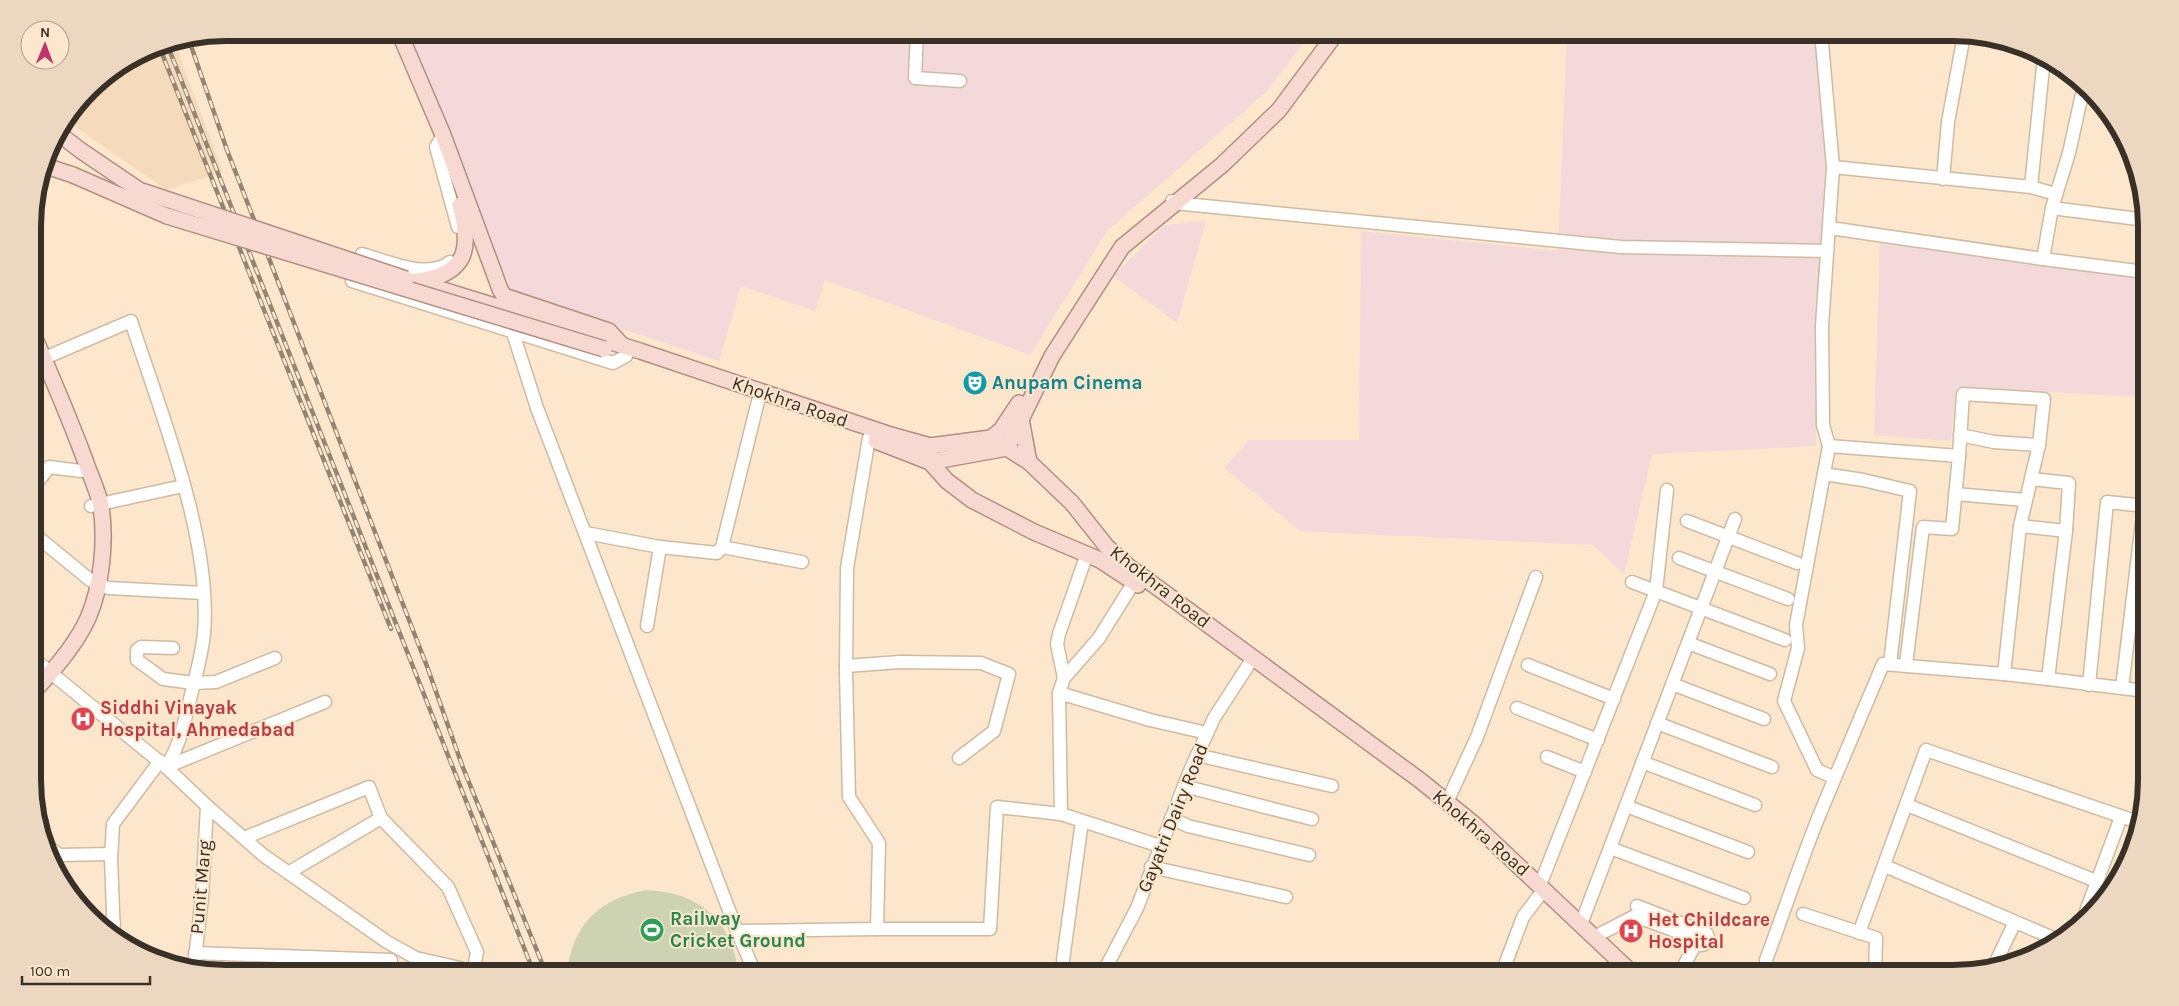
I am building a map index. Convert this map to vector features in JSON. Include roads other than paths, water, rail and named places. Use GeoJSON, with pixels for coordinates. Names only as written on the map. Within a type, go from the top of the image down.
{"type":"FeatureCollection","features":[{"type":"Feature","properties":{"kind":"main road"},"geometry":{"type":"LineString","coordinates":[[403,41],[443,135],[504,296],[609,331],[627,353]]}},
{"type":"Feature","properties":{"kind":"main road"},"geometry":{"type":"LineString","coordinates":[[930,446],[930,462],[1007,448],[1052,356],[1122,247],[1226,151],[1271,106],[1320,41]]}},
{"type":"Feature","properties":{"kind":"main road"},"geometry":{"type":"LineString","coordinates":[[991,438],[1001,430],[1013,415],[1049,348],[1116,244],[1222,165],[1279,110],[1330,41]]}},
{"type":"Feature","properties":{"kind":"main road"},"geometry":{"type":"LineString","coordinates":[[414,281],[432,279],[451,271],[459,263],[466,247],[465,227],[446,157],[443,135]]}},
{"type":"Feature","properties":{"kind":"main road"},"geometry":{"type":"LineString","coordinates":[[64,138],[139,190],[606,345]]}},
{"type":"Feature","properties":{"kind":"main road"},"geometry":{"type":"LineString","coordinates":[[51,168],[73,175],[167,216],[606,345]]}},
{"type":"Feature","properties":{"kind":"main road","name":"Khokhra Road"},"geometry":{"type":"LineString","coordinates":[[606,345],[758,401],[869,438],[930,462],[946,481],[972,500],[1034,532],[1128,566],[1250,662],[1437,804],[1580,924],[1624,965]]}},
{"type":"Feature","properties":{"kind":"main road","name":"Khokhra Road"},"geometry":{"type":"LineString","coordinates":[[627,353],[891,436],[930,446],[991,438],[1028,462],[1072,503],[1098,554],[1134,582],[1447,802],[1474,824],[1611,965]]}},
{"type":"Feature","properties":{"kind":"main road"},"geometry":{"type":"LineString","coordinates":[[41,367],[74,431],[96,505],[94,582],[81,615],[65,641],[43,666]]}},
{"type":"Feature","properties":{"kind":"main road"},"geometry":{"type":"LineString","coordinates":[[41,369],[96,505]]}},
{"type":"Feature","properties":{"kind":"main road"},"geometry":{"type":"LineString","coordinates":[[1021,419],[1028,462]]}},
{"type":"Feature","properties":{"kind":"street"},"geometry":{"type":"LineString","coordinates":[[917,41],[915,78],[960,80]]}},
{"type":"Feature","properties":{"kind":"street"},"geometry":{"type":"LineString","coordinates":[[1822,41],[1833,167],[1830,228],[1826,251],[1822,336],[1823,425],[1829,446],[1796,626],[1798,648],[1784,701],[1817,770],[1835,778]]}},
{"type":"Feature","properties":{"kind":"street"},"geometry":{"type":"LineString","coordinates":[[1943,179],[1948,122],[1963,42]]}},
{"type":"Feature","properties":{"kind":"street"},"geometry":{"type":"LineString","coordinates":[[2031,187],[2043,65]]}},
{"type":"Feature","properties":{"kind":"street"},"geometry":{"type":"LineString","coordinates":[[2043,259],[2055,194],[2069,153],[2083,94]]}},
{"type":"Feature","properties":{"kind":"street"},"geometry":{"type":"LineString","coordinates":[[443,135],[436,147],[459,230],[460,242],[457,253],[449,263],[440,268],[427,270],[362,254],[352,281],[613,362],[627,353]]}},
{"type":"Feature","properties":{"kind":"street"},"geometry":{"type":"LineString","coordinates":[[1833,167],[2031,187],[2055,194]]}},
{"type":"Feature","properties":{"kind":"street"},"geometry":{"type":"LineString","coordinates":[[1172,201],[1621,247],[1826,251]]}},
{"type":"Feature","properties":{"kind":"street"},"geometry":{"type":"LineString","coordinates":[[2052,208],[2137,220]]}},
{"type":"Feature","properties":{"kind":"street"},"geometry":{"type":"LineString","coordinates":[[1830,228],[2138,271]]}},
{"type":"Feature","properties":{"kind":"street"},"geometry":{"type":"LineString","coordinates":[[41,357],[131,321],[198,540],[203,593],[204,633],[194,683],[176,751],[113,824],[111,854],[114,927]]}},
{"type":"Feature","properties":{"kind":"street"},"geometry":{"type":"LineString","coordinates":[[514,336],[537,408],[752,965]]}},
{"type":"Feature","properties":{"kind":"street"},"geometry":{"type":"LineString","coordinates":[[1906,664],[1923,527],[1952,529],[1963,394],[2044,399],[2039,445],[2020,526],[2004,674]]}},
{"type":"Feature","properties":{"kind":"street"},"geometry":{"type":"LineString","coordinates":[[586,533],[710,554],[717,553],[722,547],[758,401]]}},
{"type":"Feature","properties":{"kind":"street"},"geometry":{"type":"LineString","coordinates":[[1960,435],[1994,442],[2039,445]]}},
{"type":"Feature","properties":{"kind":"street"},"geometry":{"type":"LineString","coordinates":[[869,438],[846,568],[846,666],[849,798],[879,843],[877,929]]}},
{"type":"Feature","properties":{"kind":"street"},"geometry":{"type":"LineString","coordinates":[[1829,446],[1959,456]]}},
{"type":"Feature","properties":{"kind":"street"},"geometry":{"type":"LineString","coordinates":[[41,477],[49,466],[81,471]]}},
{"type":"Feature","properties":{"kind":"street"},"geometry":{"type":"LineString","coordinates":[[1824,474],[1910,491],[1890,664]]}},
{"type":"Feature","properties":{"kind":"street"},"geometry":{"type":"LineString","coordinates":[[2031,479],[2069,483],[2066,531],[2048,679]]}},
{"type":"Feature","properties":{"kind":"street"},"geometry":{"type":"LineString","coordinates":[[96,505],[183,486]]}},
{"type":"Feature","properties":{"kind":"street"},"geometry":{"type":"LineString","coordinates":[[1505,965],[1523,917],[1539,891],[1656,591],[1667,490]]}},
{"type":"Feature","properties":{"kind":"street"},"geometry":{"type":"LineString","coordinates":[[1955,494],[2025,500]]}},
{"type":"Feature","properties":{"kind":"street"},"geometry":{"type":"LineString","coordinates":[[2089,685],[2107,502],[2138,505]]}},
{"type":"Feature","properties":{"kind":"street"},"geometry":{"type":"LineString","coordinates":[[1580,924],[1735,518]]}},
{"type":"Feature","properties":{"kind":"street"},"geometry":{"type":"LineString","coordinates":[[1687,521],[1797,563]]}},
{"type":"Feature","properties":{"kind":"street"},"geometry":{"type":"LineString","coordinates":[[2020,526],[2066,531]]}},
{"type":"Feature","properties":{"kind":"street"},"geometry":{"type":"LineString","coordinates":[[41,540],[94,582],[108,588],[203,593]]}},
{"type":"Feature","properties":{"kind":"street"},"geometry":{"type":"LineString","coordinates":[[647,626],[660,546]]}},
{"type":"Feature","properties":{"kind":"street"},"geometry":{"type":"LineString","coordinates":[[722,547],[802,562]]}},
{"type":"Feature","properties":{"kind":"street"},"geometry":{"type":"LineString","coordinates":[[1064,678],[1058,644],[1059,634],[1098,554]]}},
{"type":"Feature","properties":{"kind":"street"},"geometry":{"type":"LineString","coordinates":[[1679,558],[1788,599]]}},
{"type":"Feature","properties":{"kind":"street"},"geometry":{"type":"LineString","coordinates":[[2122,688],[2138,561]]}},
{"type":"Feature","properties":{"kind":"street"},"geometry":{"type":"LineString","coordinates":[[1447,802],[1477,737],[1536,577]]}},
{"type":"Feature","properties":{"kind":"street"},"geometry":{"type":"LineString","coordinates":[[1061,814],[1059,693],[1064,678],[1099,638],[1134,582]]}},
{"type":"Feature","properties":{"kind":"street"},"geometry":{"type":"LineString","coordinates":[[1632,582],[1785,640]]}},
{"type":"Feature","properties":{"kind":"street"},"geometry":{"type":"LineString","coordinates":[[1688,643],[1770,674]]}},
{"type":"Feature","properties":{"kind":"street"},"geometry":{"type":"LineString","coordinates":[[173,648],[141,647],[137,650],[135,656],[137,660],[164,679],[194,683],[216,682],[275,658]]}},
{"type":"Feature","properties":{"kind":"street"},"geometry":{"type":"LineString","coordinates":[[846,666],[900,662],[982,663],[1009,674],[994,731],[958,758]]}},
{"type":"Feature","properties":{"kind":"street","name":"Gayatri Dairy Road"},"geometry":{"type":"LineString","coordinates":[[1107,965],[1137,908],[1151,867],[1214,718],[1250,662]]}},
{"type":"Feature","properties":{"kind":"street"},"geometry":{"type":"LineString","coordinates":[[1766,965],[1766,960],[1818,817],[1884,664],[1906,664],[2004,674],[2138,690]]}},
{"type":"Feature","properties":{"kind":"street"},"geometry":{"type":"LineString","coordinates":[[1528,665],[1614,699]]}},
{"type":"Feature","properties":{"kind":"street"},"geometry":{"type":"LineString","coordinates":[[43,666],[163,764],[207,806],[288,873],[391,945],[416,958],[443,965]]}},
{"type":"Feature","properties":{"kind":"street"},"geometry":{"type":"LineString","coordinates":[[1672,684],[1764,719]]}},
{"type":"Feature","properties":{"kind":"street"},"geometry":{"type":"LineString","coordinates":[[1059,693],[1150,720],[1207,733]]}},
{"type":"Feature","properties":{"kind":"street"},"geometry":{"type":"LineString","coordinates":[[163,764],[325,702]]}},
{"type":"Feature","properties":{"kind":"street"},"geometry":{"type":"LineString","coordinates":[[1517,708],[1598,740]]}},
{"type":"Feature","properties":{"kind":"street"},"geometry":{"type":"LineString","coordinates":[[1657,724],[1772,767]]}},
{"type":"Feature","properties":{"kind":"street"},"geometry":{"type":"LineString","coordinates":[[1860,933],[1926,750],[2133,820]]}},
{"type":"Feature","properties":{"kind":"street"},"geometry":{"type":"LineString","coordinates":[[1197,755],[1332,786]]}},
{"type":"Feature","properties":{"kind":"street"},"geometry":{"type":"LineString","coordinates":[[1546,757],[1585,772]]}},
{"type":"Feature","properties":{"kind":"street"},"geometry":{"type":"LineString","coordinates":[[1642,762],[1755,805]]}},
{"type":"Feature","properties":{"kind":"street"},"geometry":{"type":"LineString","coordinates":[[1184,786],[1312,819]]}},
{"type":"Feature","properties":{"kind":"street"},"geometry":{"type":"LineString","coordinates":[[244,838],[369,787],[381,818],[448,887],[477,952],[475,965]]}},
{"type":"Feature","properties":{"kind":"street"},"geometry":{"type":"LineString","coordinates":[[1907,805],[2096,881]]}},
{"type":"Feature","properties":{"kind":"street","name":"Punit Marg"},"geometry":{"type":"LineString","coordinates":[[194,962],[202,897],[207,806]]}},
{"type":"Feature","properties":{"kind":"street"},"geometry":{"type":"LineString","coordinates":[[1626,806],[1748,852]]}},
{"type":"Feature","properties":{"kind":"street"},"geometry":{"type":"LineString","coordinates":[[737,930],[990,929],[997,807],[1061,814],[1160,846]]}},
{"type":"Feature","properties":{"kind":"street"},"geometry":{"type":"LineString","coordinates":[[2087,908],[2121,817]]}},
{"type":"Feature","properties":{"kind":"street"},"geometry":{"type":"LineString","coordinates":[[288,873],[381,818]]}},
{"type":"Feature","properties":{"kind":"street"},"geometry":{"type":"LineString","coordinates":[[1171,818],[1188,826],[1309,855]]}},
{"type":"Feature","properties":{"kind":"street"},"geometry":{"type":"LineString","coordinates":[[1063,960],[1082,821]]}},
{"type":"Feature","properties":{"kind":"street"},"geometry":{"type":"LineString","coordinates":[[1610,848],[1744,898]]}},
{"type":"Feature","properties":{"kind":"street"},"geometry":{"type":"LineString","coordinates":[[57,856],[111,854]]}},
{"type":"Feature","properties":{"kind":"street"},"geometry":{"type":"LineString","coordinates":[[1885,866],[2051,937]]}},
{"type":"Feature","properties":{"kind":"street"},"geometry":{"type":"LineString","coordinates":[[1151,867],[1286,897]]}},
{"type":"Feature","properties":{"kind":"street"},"geometry":{"type":"LineString","coordinates":[[1637,906],[1699,939]]}},
{"type":"Feature","properties":{"kind":"street"},"geometry":{"type":"LineString","coordinates":[[1803,914],[1876,938],[1875,965]]}},
{"type":"Feature","properties":{"kind":"street"},"geometry":{"type":"LineString","coordinates":[[1594,937],[1635,916],[1699,939]]}},
{"type":"Feature","properties":{"kind":"street"},"geometry":{"type":"LineString","coordinates":[[1997,959],[2015,922]]}},
{"type":"Feature","properties":{"kind":"street"},"geometry":{"type":"LineString","coordinates":[[109,923],[114,923]]}},
{"type":"Feature","properties":{"kind":"street"},"geometry":{"type":"LineString","coordinates":[[1684,965],[1699,939]]}},
{"type":"Feature","properties":{"kind":"street"},"geometry":{"type":"LineString","coordinates":[[1691,965],[1699,939]]}},
{"type":"Feature","properties":{"kind":"street"},"geometry":{"type":"LineString","coordinates":[[390,965],[391,945]]}},
{"type":"Feature","properties":{"kind":"street"},"geometry":{"type":"LineString","coordinates":[[195,953],[390,960]]}},
{"type":"Feature","properties":{"kind":"railway"},"geometry":{"type":"LineString","coordinates":[[191,45],[227,150],[428,669],[462,765],[543,965]]}},
{"type":"Feature","properties":{"kind":"railway"},"geometry":{"type":"LineString","coordinates":[[169,50],[531,965]]}},
{"type":"Feature","properties":{"kind":"railway"},"geometry":{"type":"LineString","coordinates":[[162,53],[391,629]]}},
{"type":"Feature","properties":{"kind":"place","name":"Anupam Cinema"},"geometry":{"type":"Point","coordinates":[975,383]}},
{"type":"Feature","properties":{"kind":"place","name":"Siddhi Vinayak Hospital, Ahmedabad"},"geometry":{"type":"Point","coordinates":[83,719]}},
{"type":"Feature","properties":{"kind":"place","name":"Railway Cricket Ground"},"geometry":{"type":"Point","coordinates":[652,930]}},
{"type":"Feature","properties":{"kind":"place","name":"Het Childcare Hospital"},"geometry":{"type":"Point","coordinates":[1631,931]}}]}
